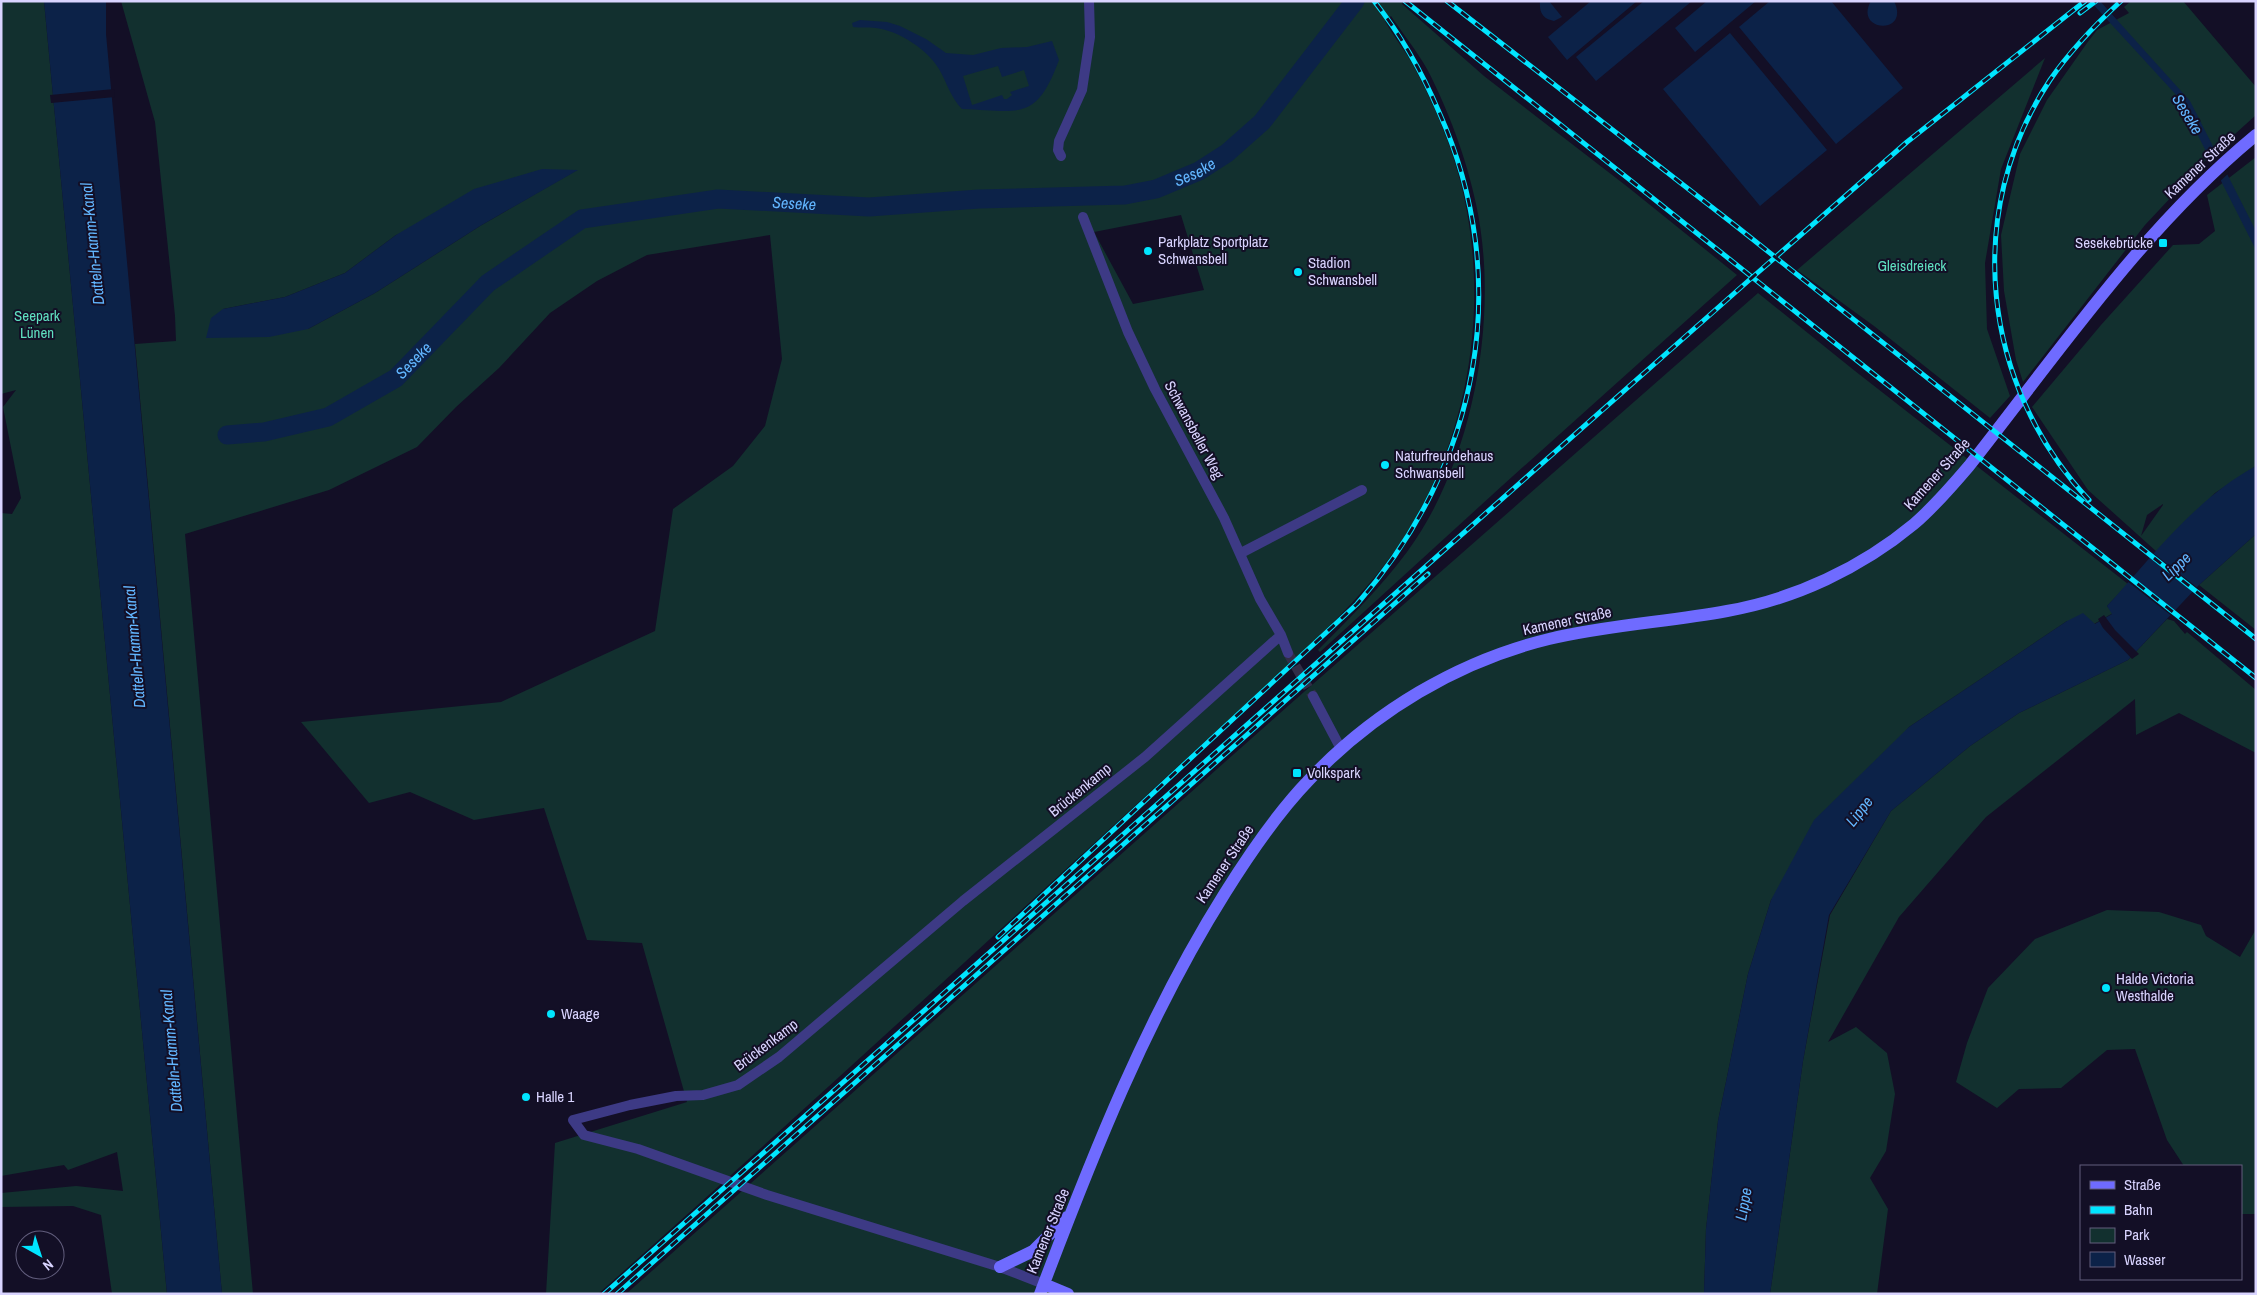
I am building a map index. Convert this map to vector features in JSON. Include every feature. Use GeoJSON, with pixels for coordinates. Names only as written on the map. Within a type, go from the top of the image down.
{"type":"FeatureCollection","features":[{"type":"Feature","properties":{"kind":"main road","name":"Kamener Straße"},"geometry":{"type":"LineString","coordinates":[[1042,1289],[1073,1210],[1149,1030],[1207,921],[1272,823],[1306,782],[1341,749],[1425,689],[1466,667],[1551,639],[1729,611],[1759,604],[1822,581],[1855,564],[1887,544],[1920,518],[1969,466],[2144,246],[2206,179],[2256,135]]}},
{"type":"Feature","properties":{"kind":"main road"},"geometry":{"type":"LineString","coordinates":[[1000,1267],[1033,1251],[1073,1210]]}},
{"type":"Feature","properties":{"kind":"main road"},"geometry":{"type":"LineString","coordinates":[[1042,1289],[1068,1294]]}},
{"type":"Feature","properties":{"kind":"street"},"geometry":{"type":"LineString","coordinates":[[1061,156],[1058,150],[1059,141],[1082,90],[1090,37],[1089,1]]}},
{"type":"Feature","properties":{"kind":"street","name":"Schwansbeller Weg"},"geometry":{"type":"LineString","coordinates":[[1083,217],[1128,332],[1241,553],[1260,600],[1281,635],[1288,653]]}},
{"type":"Feature","properties":{"kind":"street"},"geometry":{"type":"LineString","coordinates":[[1241,553],[1362,490]]}},
{"type":"Feature","properties":{"kind":"street","name":"Brückenkamp"},"geometry":{"type":"LineString","coordinates":[[1042,1289],[1000,1267],[768,1195],[638,1149],[584,1135],[573,1120],[630,1105],[676,1096],[703,1095],[738,1085],[779,1057],[963,901],[1145,757],[1281,635]]}},
{"type":"Feature","properties":{"kind":"street"},"geometry":{"type":"LineString","coordinates":[[1313,696],[1341,749]]}},
{"type":"Feature","properties":{"kind":"green space","name":"Seepark Lünen"},"geometry":{"type":"Polygon","coordinates":[[[1,1],[44,1],[167,1294],[112,1294],[101,1215],[73,1206],[1,1207],[1,1193],[76,1186],[123,1191],[117,1152],[68,1170],[64,1165],[1,1176],[1,513],[12,514],[21,498],[3,407],[16,390],[1,394],[1,1]]]}},
{"type":"Feature","properties":{"kind":"green space"},"geometry":{"type":"Polygon","coordinates":[[[121,1],[1403,1],[1402,4],[1484,76],[1629,188],[1737,275],[1320,652],[1318,650],[1397,565],[1430,515],[1449,475],[1465,431],[1476,385],[1482,338],[1485,292],[1483,247],[1468,170],[1449,118],[1427,69],[1391,16],[1385,21],[1413,65],[1447,140],[1456,166],[1467,214],[1473,264],[1474,314],[1469,364],[1458,413],[1443,461],[1422,506],[1396,549],[1364,590],[1303,652],[864,1055],[598,1294],[546,1294],[555,1143],[687,1102],[642,943],[587,940],[544,808],[474,820],[410,792],[369,803],[301,722],[501,702],[655,631],[673,509],[733,466],[765,426],[782,359],[770,235],[647,255],[597,281],[550,313],[499,368],[456,407],[417,447],[329,490],[185,534],[253,1294],[222,1294],[135,344],[176,341],[155,122],[121,1]],[[577,170],[396,235],[345,273],[285,297],[223,309],[308,329],[375,293],[480,226],[577,170]],[[1181,215],[1094,232],[1133,304],[1204,290],[1181,215]]]}},
{"type":"Feature","properties":{"kind":"green space"},"geometry":{"type":"Polygon","coordinates":[[[2131,1],[2183,1],[2256,87],[2256,115],[2204,162],[2145,225],[2023,382],[2016,360],[2004,291],[2001,235],[2020,154],[2047,100],[2087,43],[2097,30],[2129,13],[2124,7],[2131,1]]]}},
{"type":"Feature","properties":{"kind":"green space","name":"Gleisdreieck"},"geometry":{"type":"Polygon","coordinates":[[[2045,58],[2001,169],[1985,263],[1987,329],[2010,396],[1990,418],[1874,326],[1797,270],[2045,58]]]}},
{"type":"Feature","properties":{"kind":"green space"},"geometry":{"type":"Polygon","coordinates":[[[2256,157],[2256,466],[2215,493],[2157,552],[2088,490],[2032,407],[2101,325],[2173,245],[2199,244],[2215,231],[2207,195],[2256,157]],[[2163,505],[2147,515],[2141,536],[2163,505]]]}},
{"type":"Feature","properties":{"kind":"green space"},"geometry":{"type":"Polygon","coordinates":[[[1758,293],[2128,584],[2107,606],[2113,613],[2094,624],[2067,621],[1909,727],[1771,900],[1748,974],[1718,1121],[1706,1229],[1704,1294],[626,1294],[1288,706],[1758,293]]]}},
{"type":"Feature","properties":{"kind":"green space"},"geometry":{"type":"Polygon","coordinates":[[[2256,534],[2256,630],[2199,585],[2256,534]]]}},
{"type":"Feature","properties":{"kind":"green space"},"geometry":{"type":"Polygon","coordinates":[[[2167,619],[2174,621],[2185,634],[2187,632],[2256,690],[2256,753],[2179,713],[2136,735],[2135,699],[1986,817],[1899,917],[1828,1042],[1856,1027],[1887,1053],[1895,1094],[1886,1151],[1870,1178],[1888,1209],[1877,1294],[1770,1294],[1803,1061],[1830,915],[1891,811],[1970,746],[2019,713],[2128,660],[2167,619]]]}},
{"type":"Feature","properties":{"kind":"green space"},"geometry":{"type":"Polygon","coordinates":[[[2107,910],[2159,912],[2201,925],[2206,936],[2240,957],[2256,929],[2256,1214],[2242,1214],[2242,1165],[2183,1165],[2167,1140],[2135,1049],[2107,1050],[2061,1088],[2019,1089],[1997,1108],[1956,1082],[1967,1043],[1988,988],[2035,939],[2107,910]]]}},
{"type":"Feature","properties":{"kind":"water","name":"Datteln-Hamm-Kanal"},"geometry":{"type":"Polygon","coordinates":[[[44,1],[106,1],[106,34],[222,1294],[167,1294],[44,1]]]}},
{"type":"Feature","properties":{"kind":"water"},"geometry":{"type":"Polygon","coordinates":[[[1540,1],[1549,1],[1562,17],[1554,21],[1544,17],[1540,9],[1540,1]]]}},
{"type":"Feature","properties":{"kind":"water"},"geometry":{"type":"Polygon","coordinates":[[[1591,1],[1637,1],[1567,60],[1548,37],[1591,1]]]}},
{"type":"Feature","properties":{"kind":"water"},"geometry":{"type":"Polygon","coordinates":[[[1644,1],[1692,1],[1596,81],[1576,57],[1644,1]]]}},
{"type":"Feature","properties":{"kind":"water"},"geometry":{"type":"Polygon","coordinates":[[[1707,1],[1756,1],[1695,52],[1675,28],[1707,1]]]}},
{"type":"Feature","properties":{"kind":"water"},"geometry":{"type":"Polygon","coordinates":[[[1770,1],[1831,1],[1903,88],[1836,144],[1739,27],[1770,1]]]}},
{"type":"Feature","properties":{"kind":"water"},"geometry":{"type":"Polygon","coordinates":[[[1871,1],[1894,1],[1897,12],[1895,20],[1889,25],[1875,24],[1869,19],[1868,11],[1871,1]]]}},
{"type":"Feature","properties":{"kind":"water"},"geometry":{"type":"Polygon","coordinates":[[[2090,1],[2100,1],[2190,101],[2256,231],[2256,250],[2179,98],[2090,1]]]}},
{"type":"Feature","properties":{"kind":"water"},"geometry":{"type":"Polygon","coordinates":[[[860,20],[887,22],[900,26],[926,39],[946,53],[973,55],[1001,48],[1027,47],[1052,41],[1059,60],[1051,80],[1042,94],[1033,103],[1024,108],[1012,111],[962,109],[952,95],[939,69],[920,48],[894,33],[876,28],[853,27],[852,23],[860,20]],[[998,66],[963,76],[972,105],[1002,95],[1004,99],[1007,99],[1012,95],[1010,92],[1029,86],[1024,70],[1002,77],[998,66]]]}},
{"type":"Feature","properties":{"kind":"water"},"geometry":{"type":"Polygon","coordinates":[[[1730,33],[1827,150],[1760,206],[1663,89],[1730,33]]]}},
{"type":"Feature","properties":{"kind":"water"},"geometry":{"type":"Polygon","coordinates":[[[542,169],[578,170],[480,226],[375,293],[308,329],[269,337],[206,338],[211,318],[223,309],[285,297],[345,273],[396,235],[474,189],[542,169]]]}},
{"type":"Feature","properties":{"kind":"water","name":"Lippe"},"geometry":{"type":"Polygon","coordinates":[[[2256,466],[2256,534],[2199,585],[2128,660],[2019,713],[1970,746],[1891,811],[1829,915],[1803,1061],[1770,1294],[1704,1294],[1706,1229],[1718,1121],[1748,974],[1771,900],[1814,820],[1909,727],[2067,621],[2083,613],[2095,624],[2112,614],[2107,606],[2194,511],[2234,479],[2256,466]]]}},
{"type":"Feature","properties":{"kind":"pier"},"geometry":{"type":"Polygon","coordinates":[[[114,89],[115,97],[51,103],[50,95],[114,89]]]}},
{"type":"Feature","properties":{"kind":"pier"},"geometry":{"type":"Polygon","coordinates":[[[2219,151],[2229,173],[2218,183],[2208,161],[2219,151]]]}},
{"type":"Feature","properties":{"kind":"pier"},"geometry":{"type":"Polygon","coordinates":[[[2153,553],[2199,589],[2195,593],[2149,557],[2153,553]]]}},
{"type":"Feature","properties":{"kind":"pier"},"geometry":{"type":"Polygon","coordinates":[[[2131,576],[2177,613],[2173,617],[2127,581],[2131,576]]]}},
{"type":"Feature","properties":{"kind":"pier"},"geometry":{"type":"Polygon","coordinates":[[[2104,615],[2115,630],[2139,654],[2132,659],[2103,628],[2098,619],[2104,615]]]}},
{"type":"Feature","properties":{"kind":"waterway","name":"Seseke"},"geometry":{"type":"LineString","coordinates":[[227,435],[264,432],[328,417],[396,378],[488,283],[582,219],[718,199],[869,207],[979,199],[1125,195],[1156,189],[1199,171],[1227,153],[1262,122],[1355,1]]}},
{"type":"Feature","properties":{"kind":"tunnel"},"geometry":{"type":"LineString","coordinates":[[1288,653],[1313,696]]}},
{"type":"Feature","properties":{"kind":"railway"},"geometry":{"type":"LineString","coordinates":[[998,937],[1357,604],[1399,550],[1432,492],[1457,432],[1472,370],[1479,306],[1475,241],[1462,176],[1439,112],[1410,54],[1374,1]]}},
{"type":"Feature","properties":{"kind":"railway"},"geometry":{"type":"LineString","coordinates":[[1405,1],[2256,678]]}},
{"type":"Feature","properties":{"kind":"railway"},"geometry":{"type":"LineString","coordinates":[[1447,1],[1736,226],[2256,639]]}},
{"type":"Feature","properties":{"kind":"railway"},"geometry":{"type":"LineString","coordinates":[[604,1294],[1907,142],[2085,1]]}},
{"type":"Feature","properties":{"kind":"railway"},"geometry":{"type":"LineString","coordinates":[[2080,13],[2096,1]]}},
{"type":"Feature","properties":{"kind":"railway"},"geometry":{"type":"LineString","coordinates":[[2089,500],[2053,455],[2025,405],[2006,352],[1996,297],[1995,241],[2004,185],[2022,131],[2058,69],[2083,39],[2121,1]]}},
{"type":"Feature","properties":{"kind":"railway"},"geometry":{"type":"LineString","coordinates":[[617,1294],[1428,574]]}},
{"type":"Feature","properties":{"kind":"place","name":"Sesekebrücke"},"geometry":{"type":"Point","coordinates":[2163,243]}},
{"type":"Feature","properties":{"kind":"place","name":"Parkplatz Sportplatz Schwansbell"},"geometry":{"type":"Point","coordinates":[1148,251]}},
{"type":"Feature","properties":{"kind":"place","name":"Stadion Schwansbell"},"geometry":{"type":"Point","coordinates":[1298,272]}},
{"type":"Feature","properties":{"kind":"place","name":"Naturfreundehaus Schwansbell"},"geometry":{"type":"Point","coordinates":[1385,465]}},
{"type":"Feature","properties":{"kind":"place","name":"Volkspark"},"geometry":{"type":"Point","coordinates":[1297,773]}},
{"type":"Feature","properties":{"kind":"place","name":"Halde Victoria Westhalde"},"geometry":{"type":"Point","coordinates":[2106,988]}},
{"type":"Feature","properties":{"kind":"place","name":"Waage"},"geometry":{"type":"Point","coordinates":[551,1014]}},
{"type":"Feature","properties":{"kind":"place","name":"Halle 1"},"geometry":{"type":"Point","coordinates":[526,1097]}}]}
